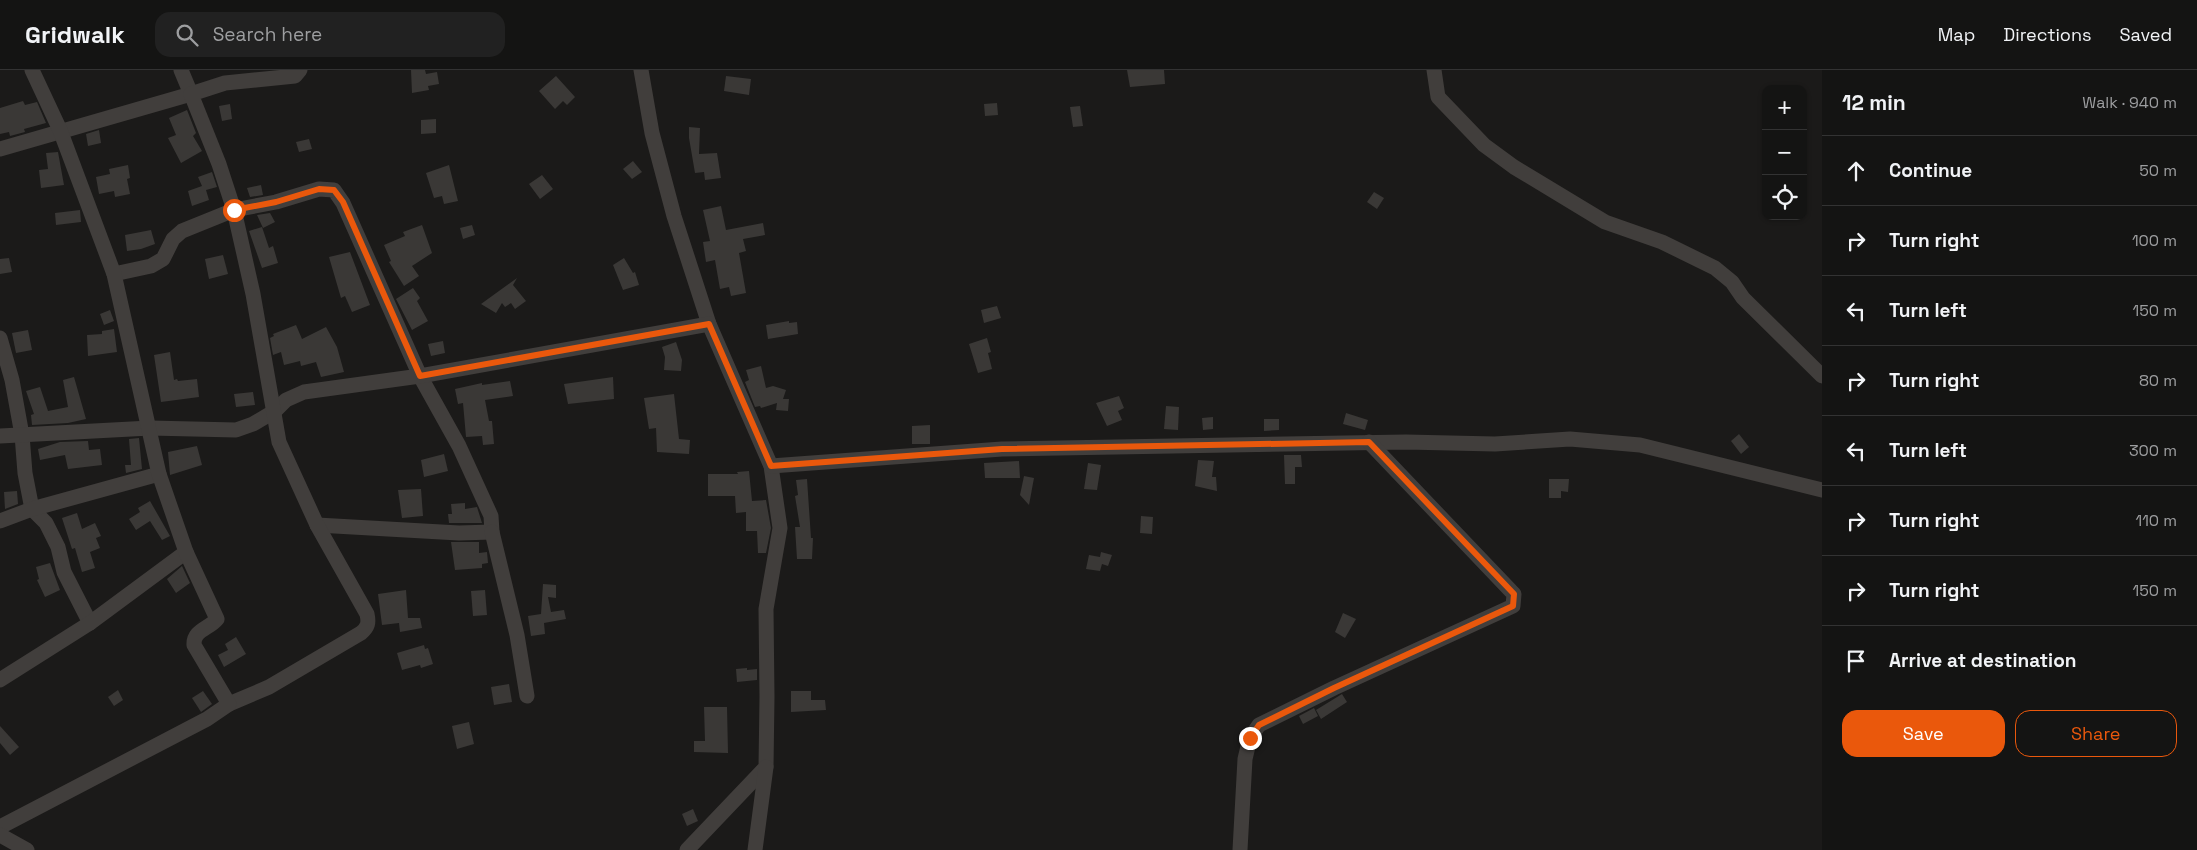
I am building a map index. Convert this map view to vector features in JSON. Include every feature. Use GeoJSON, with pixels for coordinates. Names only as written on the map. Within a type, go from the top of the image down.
{"type":"FeatureCollection","features":[{"type":"Feature","properties":{"kind":"street"},"geometry":{"type":"LineString","coordinates":[[32,70],[60,130],[114,274],[159,474],[186,552],[217,618],[198,633],[194,639],[194,646],[229,704]]}},
{"type":"Feature","properties":{"kind":"street"},"geometry":{"type":"LineString","coordinates":[[0,827],[207,719],[229,704],[269,687],[367,628],[367,614],[317,525],[279,442],[253,294],[234,210],[219,164],[181,70]]}},
{"type":"Feature","properties":{"kind":"street"},"geometry":{"type":"LineString","coordinates":[[0,149],[226,83],[295,76],[300,70]]}},
{"type":"Feature","properties":{"kind":"street"},"geometry":{"type":"LineString","coordinates":[[641,70],[652,133],[671,207],[709,324],[771,466],[780,528],[766,609],[768,697],[766,767],[756,850]]}},
{"type":"Feature","properties":{"kind":"street"},"geometry":{"type":"LineString","coordinates":[[1434,70],[1438,97],[1484,145],[1514,168],[1605,222],[1662,242],[1715,268],[1732,282],[1743,298],[1822,376]]}},
{"type":"Feature","properties":{"kind":"street"},"geometry":{"type":"LineString","coordinates":[[114,274],[151,266],[162,259],[173,238],[182,231],[234,210],[276,202],[319,189],[334,190],[343,202],[420,376],[458,446],[491,516],[492,532],[517,635],[527,696]]}},
{"type":"Feature","properties":{"kind":"street"},"geometry":{"type":"LineString","coordinates":[[0,436],[150,428],[236,430],[253,424],[275,411],[286,400],[304,392],[420,376],[709,324]]}},
{"type":"Feature","properties":{"kind":"street"},"geometry":{"type":"LineString","coordinates":[[0,338],[12,380],[32,509],[46,523],[58,547],[64,572],[90,623]]}},
{"type":"Feature","properties":{"kind":"street"},"geometry":{"type":"LineString","coordinates":[[771,466],[1002,449],[1369,442],[1495,444],[1570,439],[1640,445],[1822,490]]}},
{"type":"Feature","properties":{"kind":"street"},"geometry":{"type":"LineString","coordinates":[[1240,850],[1245,760],[1250,738],[1259,725],[1334,688],[1513,606],[1514,594],[1369,442]]}},
{"type":"Feature","properties":{"kind":"street"},"geometry":{"type":"LineString","coordinates":[[0,521],[32,509],[159,474]]}},
{"type":"Feature","properties":{"kind":"street"},"geometry":{"type":"LineString","coordinates":[[317,525],[459,533],[492,532]]}},
{"type":"Feature","properties":{"kind":"street"},"geometry":{"type":"LineString","coordinates":[[0,680],[90,623],[186,552]]}},
{"type":"Feature","properties":{"kind":"street"},"geometry":{"type":"LineString","coordinates":[[687,850],[766,767]]}},
{"type":"Feature","properties":{"kind":"street"},"geometry":{"type":"LineString","coordinates":[[0,835],[27,850]]}},
{"type":"Feature","properties":{"kind":"building"},"geometry":{"type":"Polygon","coordinates":[[[411,70],[425,70],[426,74],[437,72],[439,84],[428,86],[429,90],[412,93],[411,70]]]}},
{"type":"Feature","properties":{"kind":"building"},"geometry":{"type":"Polygon","coordinates":[[[1127,70],[1164,70],[1165,84],[1130,87],[1127,70]]]}},
{"type":"Feature","properties":{"kind":"building"},"geometry":{"type":"Polygon","coordinates":[[[556,76],[575,97],[567,105],[563,101],[555,109],[539,91],[556,76]]]}},
{"type":"Feature","properties":{"kind":"building"},"geometry":{"type":"Polygon","coordinates":[[[726,76],[751,79],[749,95],[724,91],[726,76]]]}},
{"type":"Feature","properties":{"kind":"building"},"geometry":{"type":"Polygon","coordinates":[[[23,101],[25,105],[37,102],[46,123],[24,129],[25,132],[10,136],[9,132],[0,134],[0,108],[23,101]]]}},
{"type":"Feature","properties":{"kind":"building"},"geometry":{"type":"Polygon","coordinates":[[[997,103],[998,115],[985,116],[984,104],[997,103]]]}},
{"type":"Feature","properties":{"kind":"building"},"geometry":{"type":"Polygon","coordinates":[[[230,104],[232,119],[222,121],[219,106],[230,104]]]}},
{"type":"Feature","properties":{"kind":"building"},"geometry":{"type":"Polygon","coordinates":[[[1080,106],[1083,126],[1073,127],[1070,107],[1080,106]]]}},
{"type":"Feature","properties":{"kind":"building"},"geometry":{"type":"Polygon","coordinates":[[[187,110],[196,133],[193,136],[202,151],[181,163],[168,138],[176,135],[169,118],[187,110]]]}},
{"type":"Feature","properties":{"kind":"building"},"geometry":{"type":"Polygon","coordinates":[[[436,119],[436,133],[421,134],[421,120],[436,119]]]}},
{"type":"Feature","properties":{"kind":"building"},"geometry":{"type":"Polygon","coordinates":[[[689,127],[700,128],[699,154],[717,153],[721,178],[705,180],[704,172],[695,173],[689,127]]]}},
{"type":"Feature","properties":{"kind":"building"},"geometry":{"type":"Polygon","coordinates":[[[99,130],[101,143],[88,146],[86,134],[99,130]]]}},
{"type":"Feature","properties":{"kind":"building"},"geometry":{"type":"Polygon","coordinates":[[[309,139],[312,149],[299,152],[296,142],[309,139]]]}},
{"type":"Feature","properties":{"kind":"building"},"geometry":{"type":"Polygon","coordinates":[[[58,152],[64,185],[41,188],[39,170],[48,169],[46,153],[58,152]]]}},
{"type":"Feature","properties":{"kind":"building"},"geometry":{"type":"Polygon","coordinates":[[[633,161],[642,172],[632,179],[623,169],[633,161]]]}},
{"type":"Feature","properties":{"kind":"building"},"geometry":{"type":"Polygon","coordinates":[[[128,165],[130,178],[127,179],[130,194],[115,197],[114,191],[99,194],[96,177],[110,174],[109,169],[128,165]]]}},
{"type":"Feature","properties":{"kind":"building"},"geometry":{"type":"Polygon","coordinates":[[[449,165],[458,201],[444,204],[442,196],[434,198],[426,173],[449,165]]]}},
{"type":"Feature","properties":{"kind":"building"},"geometry":{"type":"Polygon","coordinates":[[[212,172],[217,187],[206,190],[209,200],[192,206],[188,191],[202,186],[198,177],[212,172]]]}},
{"type":"Feature","properties":{"kind":"building"},"geometry":{"type":"Polygon","coordinates":[[[542,175],[553,189],[540,199],[529,184],[542,175]]]}},
{"type":"Feature","properties":{"kind":"building"},"geometry":{"type":"Polygon","coordinates":[[[261,185],[263,195],[250,197],[247,188],[261,185]]]}},
{"type":"Feature","properties":{"kind":"building"},"geometry":{"type":"Polygon","coordinates":[[[1374,192],[1384,198],[1377,209],[1367,202],[1374,192]]]}},
{"type":"Feature","properties":{"kind":"building"},"geometry":{"type":"Polygon","coordinates":[[[721,206],[726,230],[763,223],[765,235],[743,239],[746,251],[739,253],[746,293],[731,296],[729,287],[720,289],[715,260],[706,262],[703,242],[710,241],[703,210],[721,206]]]}},
{"type":"Feature","properties":{"kind":"building"},"geometry":{"type":"Polygon","coordinates":[[[80,210],[81,222],[56,225],[55,213],[80,210]]]}},
{"type":"Feature","properties":{"kind":"building"},"geometry":{"type":"Polygon","coordinates":[[[270,213],[275,222],[263,228],[257,215],[270,213]]]}},
{"type":"Feature","properties":{"kind":"building"},"geometry":{"type":"Polygon","coordinates":[[[422,225],[432,253],[412,266],[419,276],[404,286],[389,262],[391,261],[384,245],[405,236],[403,232],[422,225]]]}},
{"type":"Feature","properties":{"kind":"building"},"geometry":{"type":"Polygon","coordinates":[[[472,225],[475,235],[463,239],[460,228],[472,225]]]}},
{"type":"Feature","properties":{"kind":"building"},"geometry":{"type":"Polygon","coordinates":[[[262,227],[269,248],[273,246],[278,263],[262,268],[249,231],[262,227]]]}},
{"type":"Feature","properties":{"kind":"building"},"geometry":{"type":"Polygon","coordinates":[[[151,230],[155,244],[127,251],[125,235],[151,230]]]}},
{"type":"Feature","properties":{"kind":"building"},"geometry":{"type":"Polygon","coordinates":[[[350,252],[370,305],[352,312],[345,296],[341,298],[329,257],[350,252]]]}},
{"type":"Feature","properties":{"kind":"building"},"geometry":{"type":"Polygon","coordinates":[[[223,255],[228,274],[209,279],[205,259],[223,255]]]}},
{"type":"Feature","properties":{"kind":"building"},"geometry":{"type":"Polygon","coordinates":[[[9,258],[12,272],[0,274],[0,259],[9,258]]]}},
{"type":"Feature","properties":{"kind":"building"},"geometry":{"type":"Polygon","coordinates":[[[624,258],[633,273],[635,272],[639,285],[623,290],[613,265],[624,258]]]}},
{"type":"Feature","properties":{"kind":"building"},"geometry":{"type":"Polygon","coordinates":[[[517,278],[513,285],[526,301],[515,309],[511,303],[505,307],[502,303],[496,313],[481,304],[517,278]]]}},
{"type":"Feature","properties":{"kind":"building"},"geometry":{"type":"Polygon","coordinates":[[[413,288],[420,298],[417,301],[428,321],[412,330],[396,299],[413,288]]]}},
{"type":"Feature","properties":{"kind":"building"},"geometry":{"type":"Polygon","coordinates":[[[997,306],[1001,318],[984,323],[981,310],[997,306]]]}},
{"type":"Feature","properties":{"kind":"building"},"geometry":{"type":"Polygon","coordinates":[[[110,310],[114,321],[104,325],[100,314],[110,310]]]}},
{"type":"Feature","properties":{"kind":"building"},"geometry":{"type":"Polygon","coordinates":[[[789,321],[789,323],[797,322],[798,334],[768,339],[766,325],[789,321]]]}},
{"type":"Feature","properties":{"kind":"building"},"geometry":{"type":"Polygon","coordinates":[[[296,325],[302,339],[326,327],[337,347],[344,372],[321,377],[316,362],[301,366],[300,361],[284,365],[281,352],[273,355],[270,338],[274,336],[273,334],[296,325]]]}},
{"type":"Feature","properties":{"kind":"building"},"geometry":{"type":"Polygon","coordinates":[[[114,329],[117,352],[88,356],[87,335],[102,334],[102,331],[114,329]]]}},
{"type":"Feature","properties":{"kind":"building"},"geometry":{"type":"Polygon","coordinates":[[[28,330],[32,350],[16,353],[12,333],[28,330]]]}},
{"type":"Feature","properties":{"kind":"building"},"geometry":{"type":"Polygon","coordinates":[[[987,338],[991,352],[988,353],[992,369],[978,373],[969,344],[987,338]]]}},
{"type":"Feature","properties":{"kind":"building"},"geometry":{"type":"Polygon","coordinates":[[[443,341],[445,353],[431,356],[428,344],[443,341]]]}},
{"type":"Feature","properties":{"kind":"building"},"geometry":{"type":"Polygon","coordinates":[[[676,342],[682,360],[681,371],[664,370],[665,357],[662,347],[676,342]]]}},
{"type":"Feature","properties":{"kind":"building"},"geometry":{"type":"Polygon","coordinates":[[[170,352],[174,380],[197,379],[199,397],[161,402],[154,355],[170,352]]]}},
{"type":"Feature","properties":{"kind":"building"},"geometry":{"type":"Polygon","coordinates":[[[761,366],[766,388],[773,386],[786,390],[783,399],[789,399],[788,411],[776,410],[777,403],[761,408],[760,406],[755,407],[745,382],[749,380],[746,370],[761,366]]]}},
{"type":"Feature","properties":{"kind":"building"},"geometry":{"type":"Polygon","coordinates":[[[74,377],[86,419],[68,423],[32,425],[31,415],[34,414],[26,391],[40,387],[48,411],[68,407],[63,380],[74,377]]]}},
{"type":"Feature","properties":{"kind":"building"},"geometry":{"type":"Polygon","coordinates":[[[613,377],[614,399],[568,404],[564,384],[613,377]]]}},
{"type":"Feature","properties":{"kind":"building"},"geometry":{"type":"Polygon","coordinates":[[[510,381],[513,396],[485,400],[489,421],[492,421],[494,444],[483,445],[482,436],[466,437],[463,403],[458,404],[455,389],[482,383],[482,385],[510,381]]]}},
{"type":"Feature","properties":{"kind":"building"},"geometry":{"type":"Polygon","coordinates":[[[253,392],[255,405],[236,407],[234,394],[253,392]]]}},
{"type":"Feature","properties":{"kind":"building"},"geometry":{"type":"Polygon","coordinates":[[[674,394],[679,439],[690,440],[689,454],[657,452],[656,428],[649,429],[644,398],[674,394]]]}},
{"type":"Feature","properties":{"kind":"building"},"geometry":{"type":"Polygon","coordinates":[[[1119,396],[1124,408],[1118,411],[1122,420],[1107,426],[1096,403],[1119,396]]]}},
{"type":"Feature","properties":{"kind":"building"},"geometry":{"type":"Polygon","coordinates":[[[1166,406],[1179,407],[1178,430],[1164,429],[1166,406]]]}},
{"type":"Feature","properties":{"kind":"building"},"geometry":{"type":"Polygon","coordinates":[[[1346,413],[1368,420],[1365,430],[1343,424],[1346,413]]]}},
{"type":"Feature","properties":{"kind":"building"},"geometry":{"type":"Polygon","coordinates":[[[1213,417],[1213,429],[1203,430],[1202,418],[1213,417]]]}},
{"type":"Feature","properties":{"kind":"building"},"geometry":{"type":"Polygon","coordinates":[[[1264,419],[1279,419],[1279,430],[1264,431],[1264,419]]]}},
{"type":"Feature","properties":{"kind":"building"},"geometry":{"type":"Polygon","coordinates":[[[930,425],[930,444],[912,444],[912,426],[930,425]]]}},
{"type":"Feature","properties":{"kind":"building"},"geometry":{"type":"Polygon","coordinates":[[[1739,434],[1749,447],[1741,454],[1731,441],[1739,434]]]}},
{"type":"Feature","properties":{"kind":"building"},"geometry":{"type":"Polygon","coordinates":[[[139,438],[142,469],[126,473],[125,465],[131,465],[129,439],[139,438]]]}},
{"type":"Feature","properties":{"kind":"building"},"geometry":{"type":"Polygon","coordinates":[[[88,441],[89,450],[100,449],[102,465],[68,469],[65,455],[40,460],[38,449],[60,442],[88,441]]]}},
{"type":"Feature","properties":{"kind":"building"},"geometry":{"type":"Polygon","coordinates":[[[197,446],[202,465],[170,475],[168,452],[197,446]]]}},
{"type":"Feature","properties":{"kind":"building"},"geometry":{"type":"Polygon","coordinates":[[[444,454],[448,471],[424,477],[421,460],[444,454]]]}},
{"type":"Feature","properties":{"kind":"building"},"geometry":{"type":"Polygon","coordinates":[[[1284,455],[1301,455],[1302,467],[1295,467],[1295,484],[1285,484],[1284,455]]]}},
{"type":"Feature","properties":{"kind":"building"},"geometry":{"type":"Polygon","coordinates":[[[1198,460],[1214,461],[1212,477],[1216,477],[1217,491],[1195,486],[1198,460]]]}},
{"type":"Feature","properties":{"kind":"building"},"geometry":{"type":"Polygon","coordinates":[[[1019,461],[1020,478],[985,478],[984,463],[1019,461]]]}},
{"type":"Feature","properties":{"kind":"building"},"geometry":{"type":"Polygon","coordinates":[[[1088,463],[1101,465],[1097,490],[1084,489],[1088,463]]]}},
{"type":"Feature","properties":{"kind":"building"},"geometry":{"type":"Polygon","coordinates":[[[749,471],[752,501],[766,500],[771,528],[766,553],[758,553],[757,531],[746,531],[746,512],[736,513],[735,496],[708,496],[708,474],[738,474],[737,472],[749,471]]]}},
{"type":"Feature","properties":{"kind":"building"},"geometry":{"type":"Polygon","coordinates":[[[1024,476],[1034,478],[1029,505],[1020,495],[1024,476]]]}},
{"type":"Feature","properties":{"kind":"building"},"geometry":{"type":"Polygon","coordinates":[[[807,479],[811,538],[813,538],[812,559],[797,559],[795,527],[800,527],[795,496],[798,495],[796,480],[807,479]]]}},
{"type":"Feature","properties":{"kind":"building"},"geometry":{"type":"Polygon","coordinates":[[[1549,479],[1569,479],[1568,492],[1561,491],[1561,498],[1549,498],[1549,479]]]}},
{"type":"Feature","properties":{"kind":"building"},"geometry":{"type":"Polygon","coordinates":[[[421,489],[423,516],[402,518],[398,490],[421,489]]]}},
{"type":"Feature","properties":{"kind":"building"},"geometry":{"type":"Polygon","coordinates":[[[17,491],[18,504],[5,509],[4,492],[17,491]]]}},
{"type":"Feature","properties":{"kind":"building"},"geometry":{"type":"Polygon","coordinates":[[[150,501],[170,536],[162,540],[150,521],[136,530],[129,519],[140,512],[138,508],[150,501]]]}},
{"type":"Feature","properties":{"kind":"building"},"geometry":{"type":"Polygon","coordinates":[[[465,503],[465,509],[477,507],[482,523],[449,523],[448,514],[452,514],[451,504],[465,503]]]}},
{"type":"Feature","properties":{"kind":"building"},"geometry":{"type":"Polygon","coordinates":[[[77,513],[82,529],[95,523],[101,536],[96,538],[100,548],[90,552],[95,568],[82,572],[75,548],[72,549],[62,518],[77,513]]]}},
{"type":"Feature","properties":{"kind":"building"},"geometry":{"type":"Polygon","coordinates":[[[1141,516],[1153,517],[1152,534],[1140,533],[1141,516]]]}},
{"type":"Feature","properties":{"kind":"building"},"geometry":{"type":"Polygon","coordinates":[[[451,542],[479,542],[479,553],[487,552],[488,563],[482,564],[482,568],[455,570],[451,542]]]}},
{"type":"Feature","properties":{"kind":"building"},"geometry":{"type":"Polygon","coordinates":[[[1101,552],[1112,555],[1108,566],[1102,564],[1100,571],[1086,569],[1089,555],[1100,557],[1101,552]]]}},
{"type":"Feature","properties":{"kind":"building"},"geometry":{"type":"Polygon","coordinates":[[[50,563],[60,590],[45,597],[37,580],[39,579],[36,567],[50,563]]]}},
{"type":"Feature","properties":{"kind":"building"},"geometry":{"type":"Polygon","coordinates":[[[182,566],[190,583],[176,593],[167,579],[182,566]]]}},
{"type":"Feature","properties":{"kind":"building"},"geometry":{"type":"Polygon","coordinates":[[[543,584],[556,585],[556,598],[548,597],[551,612],[564,610],[566,619],[544,623],[545,634],[531,636],[528,616],[541,614],[543,584]]]}},
{"type":"Feature","properties":{"kind":"building"},"geometry":{"type":"Polygon","coordinates":[[[406,590],[408,618],[420,618],[422,628],[400,632],[399,623],[382,625],[378,594],[406,590]]]}},
{"type":"Feature","properties":{"kind":"building"},"geometry":{"type":"Polygon","coordinates":[[[485,590],[487,615],[473,616],[471,591],[485,590]]]}},
{"type":"Feature","properties":{"kind":"building"},"geometry":{"type":"Polygon","coordinates":[[[1343,613],[1356,619],[1345,638],[1335,632],[1343,613]]]}},
{"type":"Feature","properties":{"kind":"building"},"geometry":{"type":"Polygon","coordinates":[[[236,637],[246,654],[224,667],[218,655],[228,650],[225,644],[236,637]]]}},
{"type":"Feature","properties":{"kind":"building"},"geometry":{"type":"Polygon","coordinates":[[[424,645],[425,649],[428,648],[433,664],[421,668],[420,665],[402,670],[397,653],[424,645]]]}},
{"type":"Feature","properties":{"kind":"building"},"geometry":{"type":"Polygon","coordinates":[[[747,668],[747,670],[757,669],[757,680],[737,682],[736,669],[747,668]]]}},
{"type":"Feature","properties":{"kind":"building"},"geometry":{"type":"Polygon","coordinates":[[[509,684],[512,702],[494,705],[491,687],[509,684]]]}},
{"type":"Feature","properties":{"kind":"building"},"geometry":{"type":"Polygon","coordinates":[[[118,690],[123,700],[114,706],[108,697],[118,690]]]}},
{"type":"Feature","properties":{"kind":"building"},"geometry":{"type":"Polygon","coordinates":[[[203,691],[212,704],[201,712],[192,698],[203,691]]]}},
{"type":"Feature","properties":{"kind":"building"},"geometry":{"type":"Polygon","coordinates":[[[791,691],[811,691],[811,700],[825,700],[826,710],[791,712],[791,691]]]}},
{"type":"Feature","properties":{"kind":"building"},"geometry":{"type":"Polygon","coordinates":[[[1342,694],[1347,702],[1321,719],[1316,710],[1342,694]]]}},
{"type":"Feature","properties":{"kind":"building"},"geometry":{"type":"Polygon","coordinates":[[[704,707],[727,707],[728,753],[694,752],[694,741],[705,741],[704,707]]]}},
{"type":"Feature","properties":{"kind":"building"},"geometry":{"type":"Polygon","coordinates":[[[1314,708],[1318,716],[1303,724],[1299,716],[1314,708]]]}},
{"type":"Feature","properties":{"kind":"building"},"geometry":{"type":"Polygon","coordinates":[[[469,722],[474,744],[457,749],[452,726],[469,722]]]}},
{"type":"Feature","properties":{"kind":"building"},"geometry":{"type":"Polygon","coordinates":[[[0,726],[19,747],[10,755],[0,743],[0,726]]]}},
{"type":"Feature","properties":{"kind":"building"},"geometry":{"type":"Polygon","coordinates":[[[693,809],[698,821],[687,826],[682,814],[693,809]]]}},
{"type":"Feature","properties":{"kind":"route"},"geometry":{"type":"LineString","coordinates":[[234,210],[276,202],[319,189],[334,190],[343,202],[420,376],[709,324],[771,466],[1002,449],[1369,442],[1514,594],[1513,606],[1334,688],[1259,725],[1250,738]]}}]}
